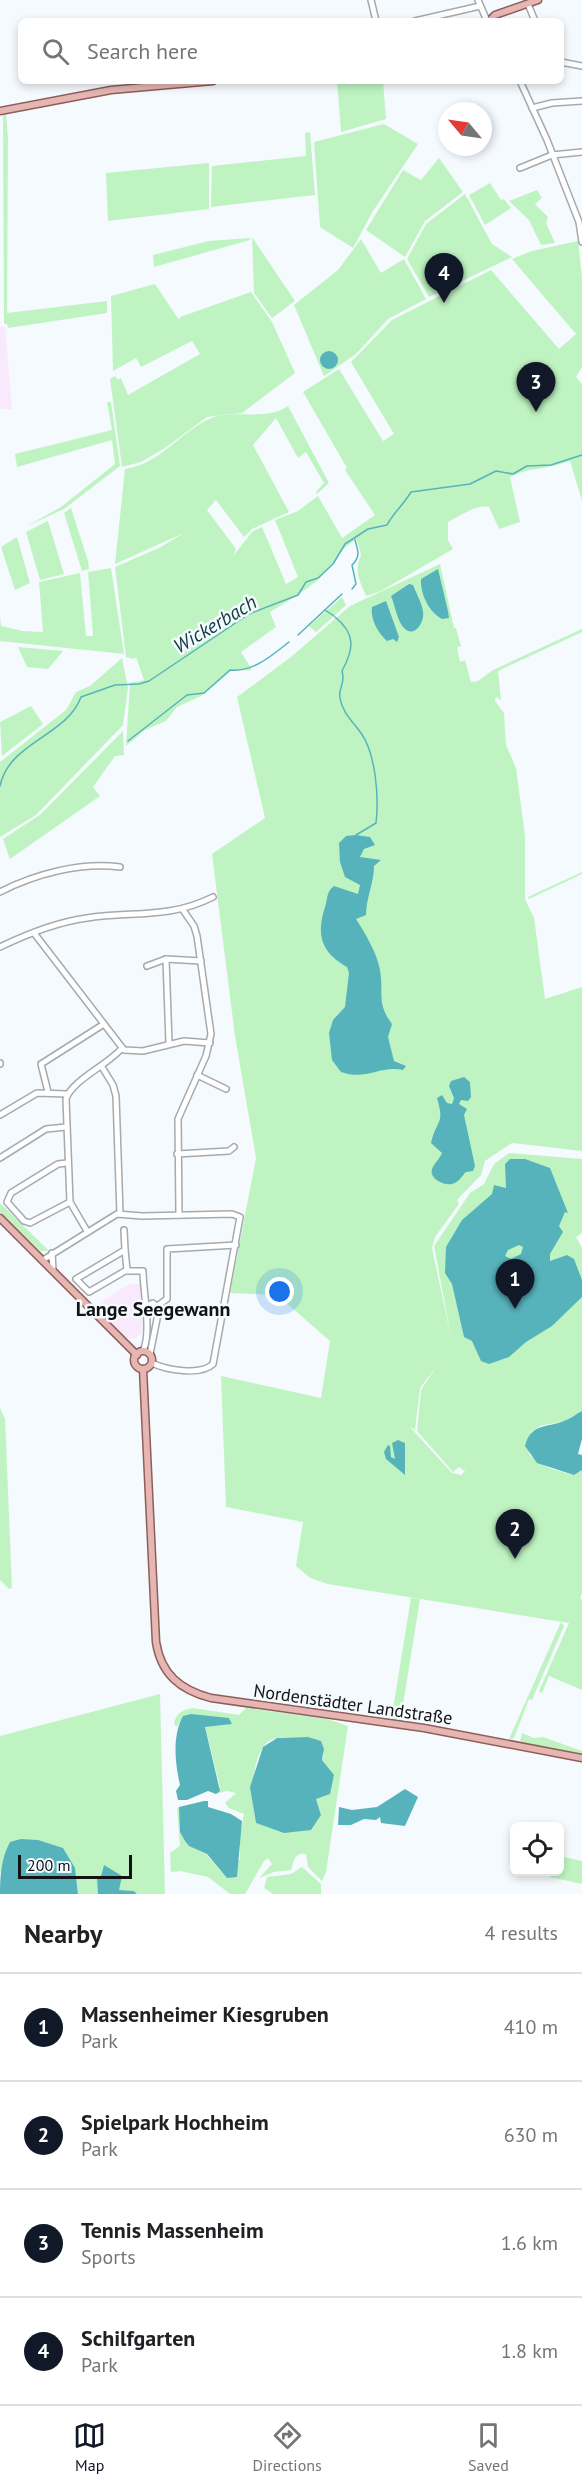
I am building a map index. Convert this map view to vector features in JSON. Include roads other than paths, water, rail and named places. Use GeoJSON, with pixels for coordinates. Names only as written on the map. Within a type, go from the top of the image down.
{"type":"FeatureCollection","features":[{"type":"Feature","properties":{"kind":"main road"},"geometry":{"type":"LineString","coordinates":[[492,18],[538,0]]}},
{"type":"Feature","properties":{"kind":"main road"},"geometry":{"type":"LineString","coordinates":[[0,111],[111,90],[179,84]]}},
{"type":"Feature","properties":{"kind":"main road"},"geometry":{"type":"LineString","coordinates":[[0,1218],[52,1270],[143,1353],[152,1363],[143,1369],[136,1365],[143,1353]]}},
{"type":"Feature","properties":{"kind":"main road","name":"Nordenstädter Landstraße"},"geometry":{"type":"LineString","coordinates":[[143,1369],[156,1642],[161,1664],[171,1678],[189,1691],[211,1698],[424,1728],[582,1758]]}},
{"type":"Feature","properties":{"kind":"street"},"geometry":{"type":"LineString","coordinates":[[371,0],[375,18]]}},
{"type":"Feature","properties":{"kind":"street"},"geometry":{"type":"LineString","coordinates":[[426,18],[479,3],[486,18]]}},
{"type":"Feature","properties":{"kind":"street"},"geometry":{"type":"LineString","coordinates":[[528,4],[535,18]]}},
{"type":"Feature","properties":{"kind":"street"},"geometry":{"type":"LineString","coordinates":[[564,63],[582,66]]}},
{"type":"Feature","properties":{"kind":"street"},"geometry":{"type":"LineString","coordinates":[[521,84],[579,222],[582,242]]}},
{"type":"Feature","properties":{"kind":"street"},"geometry":{"type":"LineString","coordinates":[[532,108],[552,102],[582,101]]}},
{"type":"Feature","properties":{"kind":"street"},"geometry":{"type":"LineString","coordinates":[[520,168],[552,155],[582,152]]}},
{"type":"Feature","properties":{"kind":"street"},"geometry":{"type":"LineString","coordinates":[[0,892],[32,877],[75,868],[120,867]]}},
{"type":"Feature","properties":{"kind":"street"},"geometry":{"type":"LineString","coordinates":[[0,947],[78,919],[183,910],[213,897]]}},
{"type":"Feature","properties":{"kind":"street"},"geometry":{"type":"LineString","coordinates":[[179,1215],[177,1154],[180,1113],[210,1043],[211,1022],[194,926],[183,910]]}},
{"type":"Feature","properties":{"kind":"street"},"geometry":{"type":"LineString","coordinates":[[34,933],[122,1048],[130,1052],[184,1041],[210,1043]]}},
{"type":"Feature","properties":{"kind":"street"},"geometry":{"type":"LineString","coordinates":[[147,966],[166,959],[201,961]]}},
{"type":"Feature","properties":{"kind":"street"},"geometry":{"type":"LineString","coordinates":[[166,959],[169,1043]]}},
{"type":"Feature","properties":{"kind":"street"},"geometry":{"type":"LineString","coordinates":[[48,1092],[40,1070],[43,1062],[104,1024]]}},
{"type":"Feature","properties":{"kind":"street"},"geometry":{"type":"LineString","coordinates":[[87,1231],[70,1202],[66,1127],[67,1094],[73,1086],[102,1067],[122,1048]]}},
{"type":"Feature","properties":{"kind":"street"},"geometry":{"type":"LineString","coordinates":[[102,1067],[113,1085],[116,1096],[120,1214]]}},
{"type":"Feature","properties":{"kind":"street"},"geometry":{"type":"LineString","coordinates":[[197,1075],[225,1089]]}},
{"type":"Feature","properties":{"kind":"street"},"geometry":{"type":"LineString","coordinates":[[1,1113],[31,1095],[48,1092],[67,1094]]}},
{"type":"Feature","properties":{"kind":"street"},"geometry":{"type":"LineString","coordinates":[[0,1158],[46,1129],[66,1127]]}},
{"type":"Feature","properties":{"kind":"street"},"geometry":{"type":"LineString","coordinates":[[177,1154],[229,1151],[234,1147]]}},
{"type":"Feature","properties":{"kind":"street"},"geometry":{"type":"LineString","coordinates":[[67,1163],[58,1164],[11,1193],[7,1202],[24,1221],[30,1223],[70,1202]]}},
{"type":"Feature","properties":{"kind":"street"},"geometry":{"type":"LineString","coordinates":[[43,1260],[110,1217],[120,1214],[232,1214],[240,1217],[213,1365],[206,1369],[169,1370],[152,1363]]}},
{"type":"Feature","properties":{"kind":"street"},"geometry":{"type":"LineString","coordinates":[[124,1230],[127,1270]]}},
{"type":"Feature","properties":{"kind":"street"},"geometry":{"type":"LineString","coordinates":[[143,1353],[157,1306],[166,1300],[167,1249],[236,1245]]}},
{"type":"Feature","properties":{"kind":"street"},"geometry":{"type":"LineString","coordinates":[[125,1250],[76,1279],[90,1292],[127,1270],[143,1271],[146,1306],[146,1343],[143,1353]]}},
{"type":"Feature","properties":{"kind":"street"},"geometry":{"type":"LineString","coordinates":[[52,1253],[52,1270]]}},
{"type":"Feature","properties":{"kind":"street"},"geometry":{"type":"LineString","coordinates":[[146,1306],[152,1303],[157,1306]]}},
{"type":"Feature","properties":{"kind":"water"},"geometry":{"type":"Polygon","coordinates":[[[329,351],[335,354],[338,360],[335,366],[329,369],[323,366],[320,360],[323,354],[329,351]]]}},
{"type":"Feature","properties":{"kind":"water"},"geometry":{"type":"Polygon","coordinates":[[[438,569],[449,618],[442,619],[433,612],[422,591],[421,579],[438,569]]]}},
{"type":"Feature","properties":{"kind":"water"},"geometry":{"type":"Polygon","coordinates":[[[409,584],[413,585],[423,612],[421,624],[411,632],[402,625],[391,596],[409,584]]]}},
{"type":"Feature","properties":{"kind":"water"},"geometry":{"type":"Polygon","coordinates":[[[386,601],[399,637],[397,642],[393,639],[387,641],[384,638],[372,616],[372,607],[386,601]]]}},
{"type":"Feature","properties":{"kind":"water"},"geometry":{"type":"Polygon","coordinates":[[[346,836],[370,837],[375,845],[364,849],[360,857],[381,860],[374,866],[366,915],[356,919],[370,943],[378,964],[382,1004],[392,1024],[388,1037],[394,1061],[406,1066],[403,1070],[387,1069],[358,1075],[341,1072],[332,1060],[329,1033],[333,1020],[345,1007],[349,973],[347,967],[326,949],[321,934],[322,917],[328,895],[334,886],[358,894],[360,885],[345,877],[340,862],[339,843],[346,836]]]}},
{"type":"Feature","properties":{"kind":"water"},"geometry":{"type":"Polygon","coordinates":[[[464,1077],[470,1082],[471,1097],[468,1101],[461,1100],[459,1104],[467,1109],[464,1115],[475,1166],[473,1171],[466,1172],[456,1182],[446,1184],[435,1179],[432,1173],[442,1153],[431,1143],[440,1118],[437,1098],[442,1095],[447,1103],[452,1104],[454,1098],[449,1086],[451,1081],[464,1077]]]}},
{"type":"Feature","properties":{"kind":"water"},"geometry":{"type":"Polygon","coordinates":[[[510,1159],[525,1159],[550,1168],[568,1213],[565,1212],[559,1226],[563,1232],[550,1254],[550,1261],[567,1255],[574,1259],[582,1280],[582,1297],[552,1326],[526,1342],[509,1357],[489,1364],[481,1361],[472,1341],[464,1337],[452,1284],[445,1273],[446,1247],[462,1220],[492,1194],[494,1185],[506,1188],[505,1164],[510,1159]],[[519,1245],[508,1250],[505,1256],[511,1259],[521,1254],[523,1247],[519,1245]]]}},
{"type":"Feature","properties":{"kind":"water"},"geometry":{"type":"Polygon","coordinates":[[[582,1411],[582,1439],[578,1454],[582,1455],[582,1470],[574,1475],[537,1463],[525,1446],[531,1433],[566,1420],[582,1411]]]}},
{"type":"Feature","properties":{"kind":"water"},"geometry":{"type":"Polygon","coordinates":[[[398,1440],[405,1443],[405,1475],[386,1459],[384,1452],[388,1445],[390,1446],[391,1457],[395,1459],[392,1443],[398,1440]]]}},
{"type":"Feature","properties":{"kind":"water"},"geometry":{"type":"Polygon","coordinates":[[[191,1714],[229,1718],[232,1724],[205,1727],[220,1791],[216,1794],[208,1791],[187,1800],[178,1800],[176,1791],[180,1785],[176,1759],[177,1732],[183,1716],[191,1714]]]}},
{"type":"Feature","properties":{"kind":"water"},"geometry":{"type":"Polygon","coordinates":[[[308,1737],[321,1741],[324,1749],[322,1760],[334,1775],[330,1794],[316,1799],[321,1815],[311,1830],[284,1833],[256,1823],[250,1787],[263,1747],[277,1738],[308,1737]]]}},
{"type":"Feature","properties":{"kind":"water"},"geometry":{"type":"Polygon","coordinates":[[[405,1789],[418,1797],[405,1826],[381,1823],[380,1817],[376,1820],[364,1819],[351,1825],[338,1825],[339,1807],[352,1810],[377,1807],[405,1789]]]}},
{"type":"Feature","properties":{"kind":"water"},"geometry":{"type":"Polygon","coordinates":[[[208,1801],[208,1807],[231,1814],[242,1821],[237,1877],[227,1878],[207,1854],[189,1846],[180,1832],[179,1807],[208,1801]]]}},
{"type":"Feature","properties":{"kind":"water"},"geometry":{"type":"Polygon","coordinates":[[[21,1839],[38,1840],[63,1848],[75,1868],[78,1894],[0,1894],[0,1881],[7,1848],[10,1842],[21,1839]]]}},
{"type":"Feature","properties":{"kind":"water"},"geometry":{"type":"Polygon","coordinates":[[[104,1865],[122,1876],[119,1890],[134,1891],[137,1894],[98,1894],[97,1877],[101,1876],[104,1865]]]}},
{"type":"Feature","properties":{"kind":"waterway","name":"Wickerbach"},"geometry":{"type":"LineString","coordinates":[[0,786],[5,771],[14,759],[64,721],[74,710],[81,697],[115,685],[139,684],[149,681],[249,614],[298,595],[306,582],[318,578],[333,564],[345,544],[368,529],[387,525],[411,492],[470,484],[496,471],[513,474],[527,466],[551,465],[582,455]]}},
{"type":"Feature","properties":{"kind":"waterway"},"geometry":{"type":"LineString","coordinates":[[352,589],[356,584],[352,565],[358,553],[355,540]]}},
{"type":"Feature","properties":{"kind":"waterway"},"geometry":{"type":"LineString","coordinates":[[298,635],[342,594]]}},
{"type":"Feature","properties":{"kind":"waterway"},"geometry":{"type":"LineString","coordinates":[[325,610],[334,616]]}},
{"type":"Feature","properties":{"kind":"waterway"},"geometry":{"type":"LineString","coordinates":[[335,617],[347,630],[351,642],[349,656],[342,671],[341,703],[366,742],[373,764],[377,789],[376,823],[356,835]]}},
{"type":"Feature","properties":{"kind":"waterway"},"geometry":{"type":"LineString","coordinates":[[128,741],[187,695],[204,693],[230,670],[254,666],[269,658],[289,642]]}},
{"type":"Feature","properties":{"kind":"place","name":"Schilfgarten"},"geometry":{"type":"Point","coordinates":[444,303]}},
{"type":"Feature","properties":{"kind":"place","name":"Tennis Massenheim"},"geometry":{"type":"Point","coordinates":[536,412]}},
{"type":"Feature","properties":{"kind":"place","name":"Massenheimer Kiesgruben"},"geometry":{"type":"Point","coordinates":[515,1309]}},
{"type":"Feature","properties":{"kind":"place","name":"Spielpark Hochheim"},"geometry":{"type":"Point","coordinates":[515,1559]}},
{"type":"Feature","properties":{"kind":"district","name":"Lange Seegewann"},"geometry":{"type":"Point","coordinates":[153,1309]}}]}
